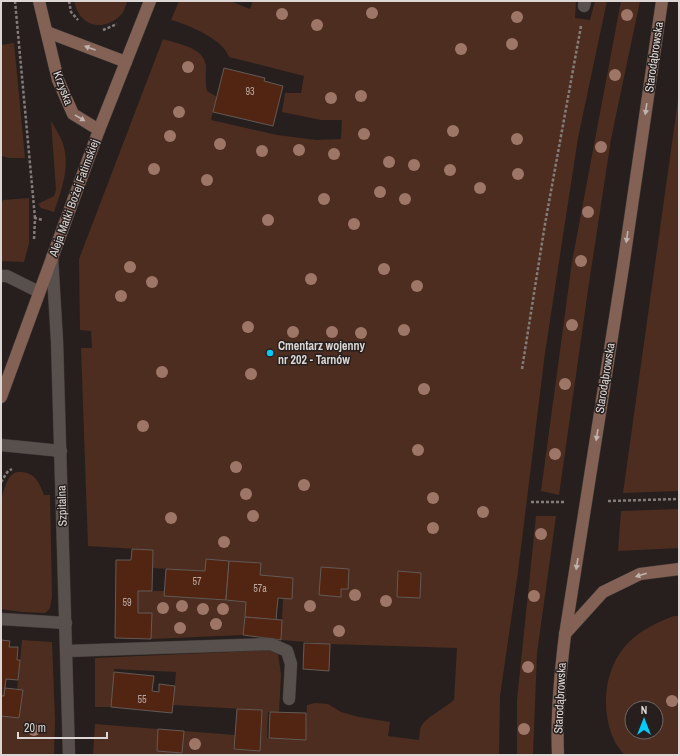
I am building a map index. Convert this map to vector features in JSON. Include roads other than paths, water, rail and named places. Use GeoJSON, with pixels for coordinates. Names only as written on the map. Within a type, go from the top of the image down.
{"type":"FeatureCollection","features":[{"type":"Feature","properties":{"kind":"street","name":"Krzyska"},"geometry":{"type":"LineString","coordinates":[[39,1],[58,80],[73,114],[99,130]]}},
{"type":"Feature","properties":{"kind":"street","name":"Aleja Matki Bożej Fatimskiej"},"geometry":{"type":"LineString","coordinates":[[1,396],[99,130],[150,1]]}},
{"type":"Feature","properties":{"kind":"street","name":"Starodąbrowska"},"geometry":{"type":"LineString","coordinates":[[558,755],[556,728],[559,682],[565,635],[623,267],[662,1]]}},
{"type":"Feature","properties":{"kind":"street"},"geometry":{"type":"LineString","coordinates":[[46,32],[126,62]]}},
{"type":"Feature","properties":{"kind":"street","name":"Szpitalna"},"geometry":{"type":"LineString","coordinates":[[52,256],[61,451],[69,755]]}},
{"type":"Feature","properties":{"kind":"street"},"geometry":{"type":"LineString","coordinates":[[1,276],[7,276],[39,292]]}},
{"type":"Feature","properties":{"kind":"street"},"geometry":{"type":"LineString","coordinates":[[1,445],[61,451]]}},
{"type":"Feature","properties":{"kind":"street"},"geometry":{"type":"LineString","coordinates":[[565,635],[603,592],[640,574],[679,570]]}},
{"type":"Feature","properties":{"kind":"street"},"geometry":{"type":"LineString","coordinates":[[1,619],[66,623]]}},
{"type":"Feature","properties":{"kind":"street"},"geometry":{"type":"LineString","coordinates":[[67,651],[271,644],[287,651],[291,664],[289,699]]}},
{"type":"Feature","properties":{"kind":"place","name":"Cmentarz wojenny nr 202 - Tarnów"},"geometry":{"type":"Point","coordinates":[270,353]}}]}
